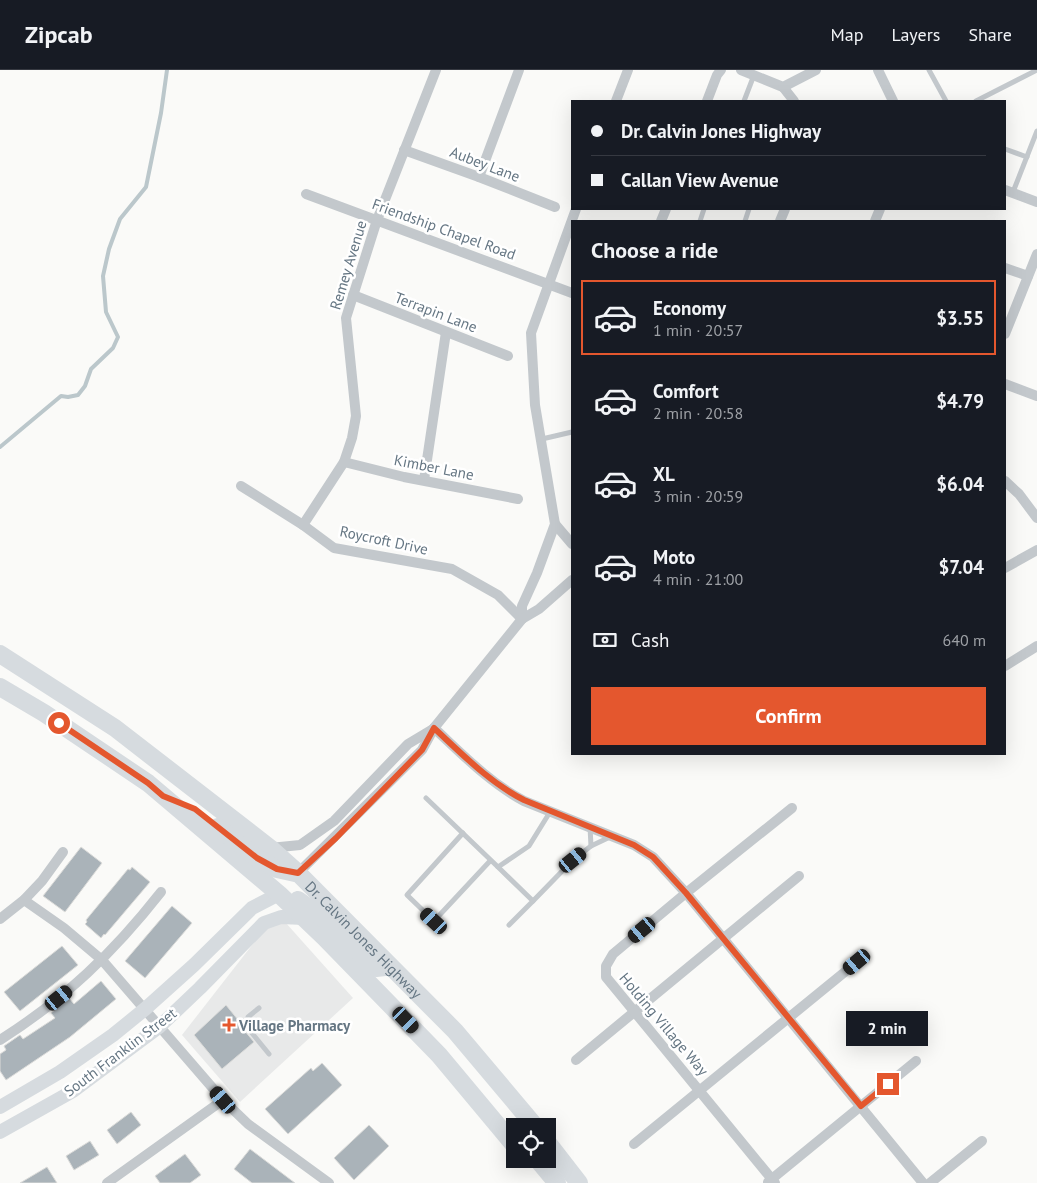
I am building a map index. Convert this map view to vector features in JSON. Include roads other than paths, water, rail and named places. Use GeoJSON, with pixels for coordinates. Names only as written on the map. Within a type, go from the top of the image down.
{"type":"FeatureCollection","features":[{"type":"Feature","properties":{"kind":"highway","name":"Dr. Calvin Jones Highway"},"geometry":{"type":"LineString","coordinates":[[1,656],[115,728],[270,848],[298,873],[455,1031],[528,1118]]}},
{"type":"Feature","properties":{"kind":"highway","name":"Dr. Calvin Jones Highway"},"geometry":{"type":"LineString","coordinates":[[0,686],[44,713],[148,783],[279,894],[440,1055],[506,1135]]}},
{"type":"Feature","properties":{"kind":"highway"},"geometry":{"type":"LineString","coordinates":[[163,796],[195,809],[257,858],[277,869],[298,873]]}},
{"type":"Feature","properties":{"kind":"highway"},"geometry":{"type":"LineString","coordinates":[[279,894],[297,900],[324,919],[376,968],[392,967]]}},
{"type":"Feature","properties":{"kind":"highway"},"geometry":{"type":"LineString","coordinates":[[440,1055],[460,1067],[506,1121]]}},
{"type":"Feature","properties":{"kind":"highway"},"geometry":{"type":"LineString","coordinates":[[556,1154],[578,1183]]}},
{"type":"Feature","properties":{"kind":"highway"},"geometry":{"type":"LineString","coordinates":[[532,1168],[544,1183]]}},
{"type":"Feature","properties":{"kind":"highway"},"geometry":{"type":"LineString","coordinates":[[545,1168],[557,1183]]}},
{"type":"Feature","properties":{"kind":"street","name":"Remey Avenue"},"geometry":{"type":"LineString","coordinates":[[303,525],[344,462],[352,438],[356,416],[346,318],[377,220],[436,70]]}},
{"type":"Feature","properties":{"kind":"street"},"geometry":{"type":"LineString","coordinates":[[479,177],[519,70]]}},
{"type":"Feature","properties":{"kind":"street"},"geometry":{"type":"LineString","coordinates":[[616,100],[628,70]]}},
{"type":"Feature","properties":{"kind":"street"},"geometry":{"type":"LineString","coordinates":[[707,100],[717,75],[721,70]]}},
{"type":"Feature","properties":{"kind":"street"},"geometry":{"type":"LineString","coordinates":[[741,70],[784,86],[792,100]]}},
{"type":"Feature","properties":{"kind":"street"},"geometry":{"type":"LineString","coordinates":[[784,86],[816,70]]}},
{"type":"Feature","properties":{"kind":"street"},"geometry":{"type":"LineString","coordinates":[[878,70],[893,100]]}},
{"type":"Feature","properties":{"kind":"street","name":"Aubey Lane"},"geometry":{"type":"LineString","coordinates":[[404,150],[555,207]]}},
{"type":"Feature","properties":{"kind":"street"},"geometry":{"type":"LineString","coordinates":[[1009,191],[1037,202]]}},
{"type":"Feature","properties":{"kind":"street","name":"Friendship Chapel Road"},"geometry":{"type":"LineString","coordinates":[[306,194],[571,293]]}},
{"type":"Feature","properties":{"kind":"street"},"geometry":{"type":"LineString","coordinates":[[522,619],[522,606],[538,573],[555,524],[535,405],[531,332],[571,222]]}},
{"type":"Feature","properties":{"kind":"street"},"geometry":{"type":"LineString","coordinates":[[1006,331],[1037,254]]}},
{"type":"Feature","properties":{"kind":"street"},"geometry":{"type":"LineString","coordinates":[[1006,268],[1028,276]]}},
{"type":"Feature","properties":{"kind":"street","name":"Terrapin Lane"},"geometry":{"type":"LineString","coordinates":[[352,295],[508,356]]}},
{"type":"Feature","properties":{"kind":"street"},"geometry":{"type":"LineString","coordinates":[[424,480],[446,332]]}},
{"type":"Feature","properties":{"kind":"street"},"geometry":{"type":"LineString","coordinates":[[1006,384],[1037,396]]}},
{"type":"Feature","properties":{"kind":"street","name":"Kimber Lane"},"geometry":{"type":"LineString","coordinates":[[344,462],[518,499]]}},
{"type":"Feature","properties":{"kind":"street"},"geometry":{"type":"LineString","coordinates":[[1006,482],[1037,518]]}},
{"type":"Feature","properties":{"kind":"street","name":"Roycroft Drive"},"geometry":{"type":"LineString","coordinates":[[241,486],[303,525],[334,548],[452,569],[498,595],[522,619]]}},
{"type":"Feature","properties":{"kind":"street"},"geometry":{"type":"LineString","coordinates":[[555,524],[571,543]]}},
{"type":"Feature","properties":{"kind":"street"},"geometry":{"type":"LineString","coordinates":[[1006,567],[1037,550]]}},
{"type":"Feature","properties":{"kind":"street"},"geometry":{"type":"LineString","coordinates":[[298,873],[336,838],[422,750],[434,728],[522,619],[539,609],[571,581]]}},
{"type":"Feature","properties":{"kind":"street"},"geometry":{"type":"LineString","coordinates":[[1006,665],[1037,646]]}},
{"type":"Feature","properties":{"kind":"street"},"geometry":{"type":"LineString","coordinates":[[434,728],[507,792],[634,845],[653,857],[686,893],[924,1183]]}},
{"type":"Feature","properties":{"kind":"street"},"geometry":{"type":"LineString","coordinates":[[270,848],[300,845],[334,821],[408,744],[434,728]]}},
{"type":"Feature","properties":{"kind":"street","name":"Holding Village Way"},"geometry":{"type":"LineString","coordinates":[[771,1182],[699,1090],[606,977],[606,966],[613,954],[792,808]]}},
{"type":"Feature","properties":{"kind":"street"},"geometry":{"type":"LineString","coordinates":[[0,919],[24,900],[42,882],[64,852]]}},
{"type":"Feature","properties":{"kind":"street"},"geometry":{"type":"LineString","coordinates":[[576,1060],[799,876]]}},
{"type":"Feature","properties":{"kind":"street"},"geometry":{"type":"LineString","coordinates":[[0,1040],[35,1018],[82,979],[136,925],[161,892]]}},
{"type":"Feature","properties":{"kind":"street","name":"South Franklin Street"},"geometry":{"type":"LineString","coordinates":[[0,1107],[60,1072],[113,1035],[145,1009],[252,908],[279,894]]}},
{"type":"Feature","properties":{"kind":"street"},"geometry":{"type":"LineString","coordinates":[[24,900],[64,928],[102,960],[223,1100],[248,1124],[329,1183]]}},
{"type":"Feature","properties":{"kind":"street","name":"South Franklin Street"},"geometry":{"type":"LineString","coordinates":[[0,1132],[73,1091],[159,1026],[264,923],[281,917],[304,918]]}},
{"type":"Feature","properties":{"kind":"street"},"geometry":{"type":"LineString","coordinates":[[634,1144],[857,962]]}},
{"type":"Feature","properties":{"kind":"street"},"geometry":{"type":"LineString","coordinates":[[771,1182],[916,1061]]}},
{"type":"Feature","properties":{"kind":"street"},"geometry":{"type":"LineString","coordinates":[[108,1183],[223,1100]]}},
{"type":"Feature","properties":{"kind":"street"},"geometry":{"type":"LineString","coordinates":[[930,1183],[982,1141]]}},
{"type":"Feature","properties":{"kind":"lane"},"geometry":{"type":"LineString","coordinates":[[929,70],[945,100]]}},
{"type":"Feature","properties":{"kind":"lane"},"geometry":{"type":"LineString","coordinates":[[978,100],[1037,70]]}},
{"type":"Feature","properties":{"kind":"lane"},"geometry":{"type":"LineString","coordinates":[[744,100],[754,75]]}},
{"type":"Feature","properties":{"kind":"lane"},"geometry":{"type":"LineString","coordinates":[[1009,191],[1027,157],[1037,131]]}},
{"type":"Feature","properties":{"kind":"lane"},"geometry":{"type":"LineString","coordinates":[[1006,149],[1027,157]]}},
{"type":"Feature","properties":{"kind":"lane"},"geometry":{"type":"LineString","coordinates":[[542,440],[571,432]]}},
{"type":"Feature","properties":{"kind":"lane"},"geometry":{"type":"LineString","coordinates":[[426,798],[533,901]]}},
{"type":"Feature","properties":{"kind":"lane"},"geometry":{"type":"LineString","coordinates":[[498,867],[529,846],[551,811]]}},
{"type":"Feature","properties":{"kind":"lane"},"geometry":{"type":"LineString","coordinates":[[590,827],[591,846]]}},
{"type":"Feature","properties":{"kind":"lane"},"geometry":{"type":"LineString","coordinates":[[463,833],[406,895],[434,921],[490,860]]}},
{"type":"Feature","properties":{"kind":"lane"},"geometry":{"type":"LineString","coordinates":[[510,925],[573,860],[591,846],[612,836]]}},
{"type":"Feature","properties":{"kind":"lane"},"geometry":{"type":"LineString","coordinates":[[258,1008],[248,1017],[247,1027],[269,1054]]}},
{"type":"Feature","properties":{"kind":"waterway"},"geometry":{"type":"LineString","coordinates":[[0,447],[61,396],[78,395],[85,386],[91,369],[113,348],[118,337],[106,312],[103,276],[109,249],[120,219],[146,187],[161,113],[167,70]]}},
{"type":"Feature","properties":{"kind":"place","name":"Village Pharmacy"},"geometry":{"type":"Point","coordinates":[229,1025]}}]}
